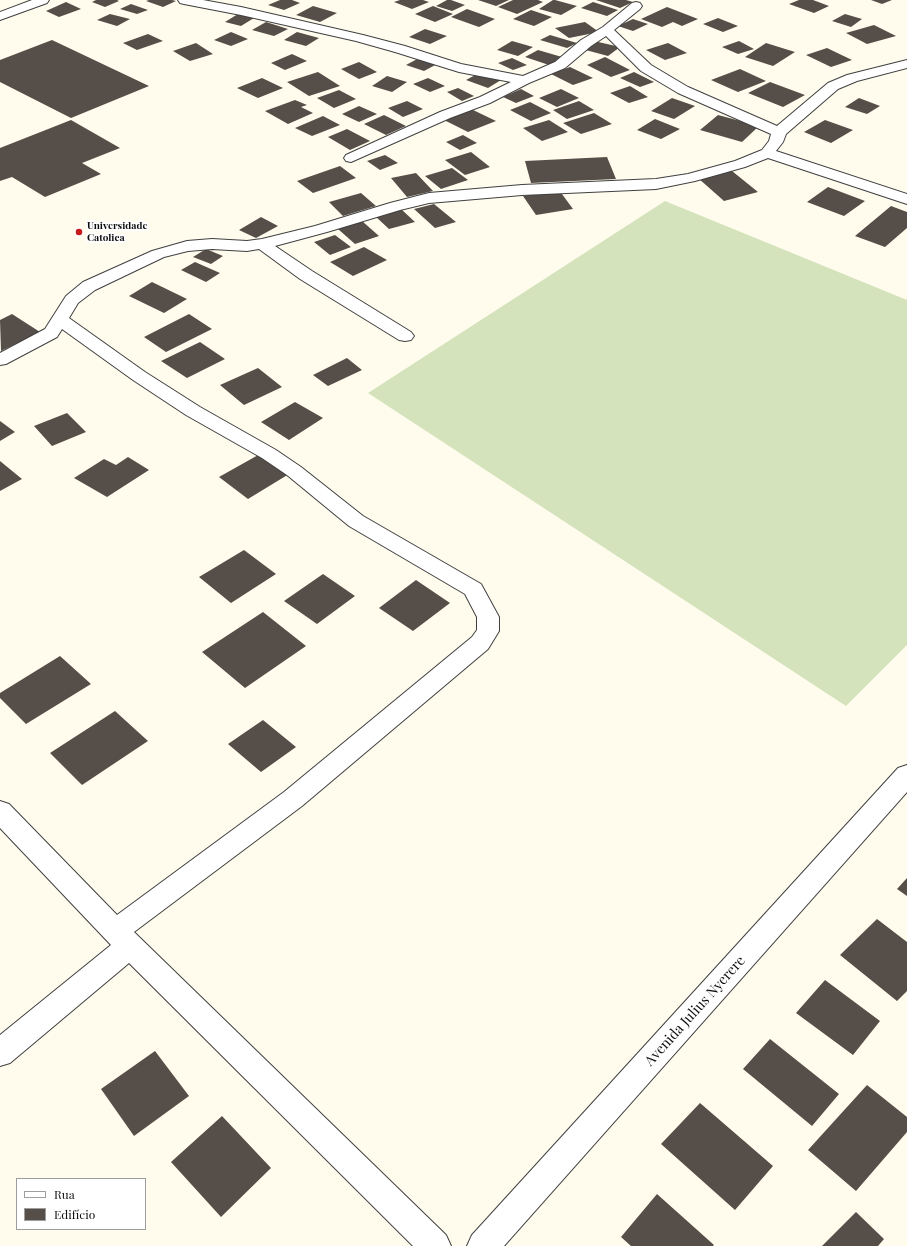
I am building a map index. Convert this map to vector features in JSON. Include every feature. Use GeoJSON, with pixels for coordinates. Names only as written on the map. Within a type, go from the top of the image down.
{"type":"FeatureCollection","features":[{"type":"Feature","properties":{"kind":"street"},"geometry":{"type":"LineString","coordinates":[[0,16],[43,0]]}},
{"type":"Feature","properties":{"kind":"street"},"geometry":{"type":"LineString","coordinates":[[184,0],[400,48],[459,68],[524,80]]}},
{"type":"Feature","properties":{"kind":"street"},"geometry":{"type":"LineString","coordinates":[[351,158],[445,115],[485,100],[524,80],[560,65],[586,43],[607,30],[636,6]]}},
{"type":"Feature","properties":{"kind":"street"},"geometry":{"type":"LineString","coordinates":[[607,30],[646,68],[683,90],[779,132]]}},
{"type":"Feature","properties":{"kind":"street"},"geometry":{"type":"LineString","coordinates":[[0,360],[51,333],[61,320],[72,300],[89,286],[158,254],[187,246],[212,244],[247,246],[262,244],[321,230],[395,206],[429,198],[522,190],[656,184],[690,178],[740,164],[767,152],[776,142],[779,132],[833,86],[852,78],[907,64]]}},
{"type":"Feature","properties":{"kind":"street"},"geometry":{"type":"LineString","coordinates":[[767,152],[907,199]]}},
{"type":"Feature","properties":{"kind":"street"},"geometry":{"type":"LineString","coordinates":[[262,244],[306,275],[405,336]]}},
{"type":"Feature","properties":{"kind":"street"},"geometry":{"type":"LineString","coordinates":[[0,1053],[122,938],[293,799],[480,643],[488,631],[488,617],[473,589],[356,521],[288,467],[269,454],[193,411],[139,376],[61,320]]}},
{"type":"Feature","properties":{"kind":"street","name":"Avenida Julius Nyerere"},"geometry":{"type":"LineString","coordinates":[[483,1246],[907,775]]}},
{"type":"Feature","properties":{"kind":"street"},"geometry":{"type":"LineString","coordinates":[[0,811],[122,938],[435,1246]]}},
{"type":"Feature","properties":{"kind":"green space"},"geometry":{"type":"Polygon","coordinates":[[[665,201],[907,300],[907,645],[846,706],[368,393],[665,201]]]}},
{"type":"Feature","properties":{"kind":"building"},"geometry":{"type":"Polygon","coordinates":[[[96,0],[119,1],[105,7],[92,2],[96,0]]]}},
{"type":"Feature","properties":{"kind":"building"},"geometry":{"type":"Polygon","coordinates":[[[280,0],[292,0],[300,3],[284,10],[268,5],[280,0]]]}},
{"type":"Feature","properties":{"kind":"building"},"geometry":{"type":"Polygon","coordinates":[[[400,0],[423,0],[429,2],[412,9],[394,2],[400,0]]]}},
{"type":"Feature","properties":{"kind":"building"},"geometry":{"type":"Polygon","coordinates":[[[447,0],[465,5],[452,11],[436,6],[447,0]]]}},
{"type":"Feature","properties":{"kind":"building"},"geometry":{"type":"Polygon","coordinates":[[[478,0],[509,0],[496,6],[478,0]]]}},
{"type":"Feature","properties":{"kind":"building"},"geometry":{"type":"Polygon","coordinates":[[[513,0],[538,0],[543,2],[517,14],[498,7],[513,0]]]}},
{"type":"Feature","properties":{"kind":"building"},"geometry":{"type":"Polygon","coordinates":[[[553,0],[577,6],[561,15],[539,9],[553,0]]]}},
{"type":"Feature","properties":{"kind":"building"},"geometry":{"type":"Polygon","coordinates":[[[596,0],[626,0],[633,2],[620,8],[596,0]]]}},
{"type":"Feature","properties":{"kind":"building"},"geometry":{"type":"Polygon","coordinates":[[[799,0],[813,0],[829,6],[814,13],[789,4],[799,0]]]}},
{"type":"Feature","properties":{"kind":"building"},"geometry":{"type":"Polygon","coordinates":[[[871,0],[892,0],[882,4],[871,0]]]}},
{"type":"Feature","properties":{"kind":"building"},"geometry":{"type":"Polygon","coordinates":[[[146,1],[176,1],[163,7],[146,1]]]}},
{"type":"Feature","properties":{"kind":"building"},"geometry":{"type":"Polygon","coordinates":[[[66,2],[81,9],[59,17],[46,11],[66,2]]]}},
{"type":"Feature","properties":{"kind":"building"},"geometry":{"type":"Polygon","coordinates":[[[593,2],[618,10],[607,16],[581,8],[593,2]]]}},
{"type":"Feature","properties":{"kind":"building"},"geometry":{"type":"Polygon","coordinates":[[[131,4],[148,10],[137,14],[120,9],[131,4]]]}},
{"type":"Feature","properties":{"kind":"building"},"geometry":{"type":"Polygon","coordinates":[[[313,6],[337,13],[320,22],[296,15],[313,6]]]}},
{"type":"Feature","properties":{"kind":"building"},"geometry":{"type":"Polygon","coordinates":[[[433,6],[453,14],[435,22],[415,14],[433,6]]]}},
{"type":"Feature","properties":{"kind":"building"},"geometry":{"type":"Polygon","coordinates":[[[667,7],[698,19],[682,26],[673,22],[662,27],[641,19],[667,7]]]}},
{"type":"Feature","properties":{"kind":"building"},"geometry":{"type":"Polygon","coordinates":[[[467,9],[495,19],[479,27],[451,17],[467,9]]]}},
{"type":"Feature","properties":{"kind":"building"},"geometry":{"type":"Polygon","coordinates":[[[531,10],[552,17],[534,26],[513,19],[531,10]]]}},
{"type":"Feature","properties":{"kind":"building"},"geometry":{"type":"Polygon","coordinates":[[[110,14],[130,19],[117,26],[97,20],[110,14]]]}},
{"type":"Feature","properties":{"kind":"building"},"geometry":{"type":"Polygon","coordinates":[[[238,14],[254,18],[241,26],[225,22],[238,14]]]}},
{"type":"Feature","properties":{"kind":"building"},"geometry":{"type":"Polygon","coordinates":[[[845,14],[862,19],[851,27],[832,21],[845,14]]]}},
{"type":"Feature","properties":{"kind":"building"},"geometry":{"type":"Polygon","coordinates":[[[718,18],[738,26],[723,32],[703,24],[718,18]]]}},
{"type":"Feature","properties":{"kind":"building"},"geometry":{"type":"Polygon","coordinates":[[[633,19],[648,24],[633,31],[618,26],[633,19]]]}},
{"type":"Feature","properties":{"kind":"building"},"geometry":{"type":"Polygon","coordinates":[[[266,22],[288,29],[274,36],[252,30],[266,22]]]}},
{"type":"Feature","properties":{"kind":"building"},"geometry":{"type":"Polygon","coordinates":[[[585,22],[599,32],[569,38],[555,28],[585,22]]]}},
{"type":"Feature","properties":{"kind":"building"},"geometry":{"type":"Polygon","coordinates":[[[874,25],[896,36],[867,44],[846,33],[874,25]]]}},
{"type":"Feature","properties":{"kind":"building"},"geometry":{"type":"Polygon","coordinates":[[[425,29],[447,36],[430,44],[409,37],[425,29]]]}},
{"type":"Feature","properties":{"kind":"building"},"geometry":{"type":"Polygon","coordinates":[[[231,32],[248,39],[231,46],[214,40],[231,32]]]}},
{"type":"Feature","properties":{"kind":"building"},"geometry":{"type":"Polygon","coordinates":[[[297,32],[319,38],[306,46],[284,40],[297,32]]]}},
{"type":"Feature","properties":{"kind":"building"},"geometry":{"type":"Polygon","coordinates":[[[148,34],[163,41],[137,50],[123,43],[148,34]]]}},
{"type":"Feature","properties":{"kind":"building"},"geometry":{"type":"Polygon","coordinates":[[[550,35],[577,43],[567,48],[540,40],[550,35]]]}},
{"type":"Feature","properties":{"kind":"building"},"geometry":{"type":"Polygon","coordinates":[[[52,40],[149,86],[71,118],[0,82],[0,60],[52,40]]]}},
{"type":"Feature","properties":{"kind":"building"},"geometry":{"type":"Polygon","coordinates":[[[512,41],[533,47],[518,56],[497,50],[512,41]]]}},
{"type":"Feature","properties":{"kind":"building"},"geometry":{"type":"Polygon","coordinates":[[[594,41],[620,47],[608,56],[582,49],[594,41]]]}},
{"type":"Feature","properties":{"kind":"building"},"geometry":{"type":"Polygon","coordinates":[[[739,41],[754,49],[738,54],[722,47],[739,41]]]}},
{"type":"Feature","properties":{"kind":"building"},"geometry":{"type":"Polygon","coordinates":[[[196,43],[213,54],[190,61],[173,51],[196,43]]]}},
{"type":"Feature","properties":{"kind":"building"},"geometry":{"type":"Polygon","coordinates":[[[668,43],[687,53],[665,60],[646,50],[668,43]]]}},
{"type":"Feature","properties":{"kind":"building"},"geometry":{"type":"Polygon","coordinates":[[[766,43],[795,52],[773,66],[745,57],[766,43]]]}},
{"type":"Feature","properties":{"kind":"building"},"geometry":{"type":"Polygon","coordinates":[[[827,48],[852,60],[831,67],[806,55],[827,48]]]}},
{"type":"Feature","properties":{"kind":"building"},"geometry":{"type":"Polygon","coordinates":[[[538,50],[562,57],[549,65],[525,57],[538,50]]]}},
{"type":"Feature","properties":{"kind":"building"},"geometry":{"type":"Polygon","coordinates":[[[292,54],[307,61],[285,70],[271,63],[292,54]]]}},
{"type":"Feature","properties":{"kind":"building"},"geometry":{"type":"Polygon","coordinates":[[[421,57],[439,63],[424,71],[406,65],[421,57]]]}},
{"type":"Feature","properties":{"kind":"building"},"geometry":{"type":"Polygon","coordinates":[[[605,57],[630,70],[611,77],[587,65],[605,57]]]}},
{"type":"Feature","properties":{"kind":"building"},"geometry":{"type":"Polygon","coordinates":[[[512,58],[527,65],[513,70],[498,63],[512,58]]]}},
{"type":"Feature","properties":{"kind":"building"},"geometry":{"type":"Polygon","coordinates":[[[359,62],[377,72],[359,79],[341,69],[359,62]]]}},
{"type":"Feature","properties":{"kind":"building"},"geometry":{"type":"Polygon","coordinates":[[[570,67],[593,78],[573,85],[551,74],[570,67]]]}},
{"type":"Feature","properties":{"kind":"building"},"geometry":{"type":"Polygon","coordinates":[[[740,69],[766,81],[738,92],[711,80],[740,69]]]}},
{"type":"Feature","properties":{"kind":"building"},"geometry":{"type":"Polygon","coordinates":[[[318,72],[340,86],[309,96],[287,82],[318,72]]]}},
{"type":"Feature","properties":{"kind":"building"},"geometry":{"type":"Polygon","coordinates":[[[634,72],[654,82],[640,87],[620,78],[634,72]]]}},
{"type":"Feature","properties":{"kind":"building"},"geometry":{"type":"Polygon","coordinates":[[[479,73],[501,80],[488,88],[466,80],[479,73]]]}},
{"type":"Feature","properties":{"kind":"building"},"geometry":{"type":"Polygon","coordinates":[[[387,76],[407,82],[392,92],[372,86],[387,76]]]}},
{"type":"Feature","properties":{"kind":"building"},"geometry":{"type":"Polygon","coordinates":[[[262,78],[283,88],[258,98],[237,88],[262,78]]]}},
{"type":"Feature","properties":{"kind":"building"},"geometry":{"type":"Polygon","coordinates":[[[428,78],[445,86],[430,92],[413,84],[428,78]]]}},
{"type":"Feature","properties":{"kind":"building"},"geometry":{"type":"Polygon","coordinates":[[[770,82],[805,95],[783,107],[748,93],[770,82]]]}},
{"type":"Feature","properties":{"kind":"building"},"geometry":{"type":"Polygon","coordinates":[[[630,86],[648,97],[629,103],[610,93],[630,86]]]}},
{"type":"Feature","properties":{"kind":"building"},"geometry":{"type":"Polygon","coordinates":[[[458,88],[474,96],[462,101],[447,92],[458,88]]]}},
{"type":"Feature","properties":{"kind":"building"},"geometry":{"type":"Polygon","coordinates":[[[521,89],[534,96],[516,103],[503,97],[521,89]]]}},
{"type":"Feature","properties":{"kind":"building"},"geometry":{"type":"Polygon","coordinates":[[[561,89],[579,98],[557,107],[539,98],[561,89]]]}},
{"type":"Feature","properties":{"kind":"building"},"geometry":{"type":"Polygon","coordinates":[[[339,90],[356,99],[334,108],[317,98],[339,90]]]}},
{"type":"Feature","properties":{"kind":"building"},"geometry":{"type":"Polygon","coordinates":[[[672,98],[695,106],[674,119],[651,111],[672,98]]]}},
{"type":"Feature","properties":{"kind":"building"},"geometry":{"type":"Polygon","coordinates":[[[859,98],[880,106],[867,114],[845,107],[859,98]]]}},
{"type":"Feature","properties":{"kind":"building"},"geometry":{"type":"Polygon","coordinates":[[[295,100],[307,105],[301,107],[313,113],[288,124],[265,111],[295,100]]]}},
{"type":"Feature","properties":{"kind":"building"},"geometry":{"type":"Polygon","coordinates":[[[407,101],[423,109],[403,117],[388,108],[407,101]]]}},
{"type":"Feature","properties":{"kind":"building"},"geometry":{"type":"Polygon","coordinates":[[[579,101],[594,110],[567,119],[553,110],[579,101]]]}},
{"type":"Feature","properties":{"kind":"building"},"geometry":{"type":"Polygon","coordinates":[[[530,102],[551,113],[531,121],[510,110],[530,102]]]}},
{"type":"Feature","properties":{"kind":"building"},"geometry":{"type":"Polygon","coordinates":[[[359,106],[377,114],[359,122],[342,114],[359,106]]]}},
{"type":"Feature","properties":{"kind":"building"},"geometry":{"type":"Polygon","coordinates":[[[471,109],[496,121],[468,132],[444,120],[471,109]]]}},
{"type":"Feature","properties":{"kind":"building"},"geometry":{"type":"Polygon","coordinates":[[[594,113],[612,124],[581,134],[563,123],[594,113]]]}},
{"type":"Feature","properties":{"kind":"building"},"geometry":{"type":"Polygon","coordinates":[[[384,115],[406,126],[386,135],[364,124],[384,115]]]}},
{"type":"Feature","properties":{"kind":"building"},"geometry":{"type":"Polygon","coordinates":[[[718,115],[759,126],[742,142],[700,130],[718,115]]]}},
{"type":"Feature","properties":{"kind":"building"},"geometry":{"type":"Polygon","coordinates":[[[323,116],[340,125],[312,136],[295,128],[323,116]]]}},
{"type":"Feature","properties":{"kind":"building"},"geometry":{"type":"Polygon","coordinates":[[[655,119],[680,129],[661,139],[637,130],[655,119]]]}},
{"type":"Feature","properties":{"kind":"building"},"geometry":{"type":"Polygon","coordinates":[[[71,120],[120,148],[82,163],[101,174],[45,197],[12,177],[0,181],[0,148],[71,120]]]}},
{"type":"Feature","properties":{"kind":"building"},"geometry":{"type":"Polygon","coordinates":[[[549,120],[568,132],[542,141],[523,128],[549,120]]]}},
{"type":"Feature","properties":{"kind":"building"},"geometry":{"type":"Polygon","coordinates":[[[825,120],[853,130],[831,143],[804,132],[825,120]]]}},
{"type":"Feature","properties":{"kind":"building"},"geometry":{"type":"Polygon","coordinates":[[[347,129],[370,141],[350,150],[328,137],[347,129]]]}},
{"type":"Feature","properties":{"kind":"building"},"geometry":{"type":"Polygon","coordinates":[[[463,135],[477,143],[460,150],[446,142],[463,135]]]}},
{"type":"Feature","properties":{"kind":"building"},"geometry":{"type":"Polygon","coordinates":[[[471,152],[490,167],[465,175],[445,160],[471,152]]]}},
{"type":"Feature","properties":{"kind":"building"},"geometry":{"type":"Polygon","coordinates":[[[385,155],[398,163],[380,170],[367,161],[385,155]]]}},
{"type":"Feature","properties":{"kind":"building"},"geometry":{"type":"Polygon","coordinates":[[[607,157],[616,179],[531,183],[525,161],[607,157]]]}},
{"type":"Feature","properties":{"kind":"building"},"geometry":{"type":"Polygon","coordinates":[[[340,166],[356,178],[313,193],[297,181],[340,166]]]}},
{"type":"Feature","properties":{"kind":"building"},"geometry":{"type":"Polygon","coordinates":[[[452,168],[468,180],[441,189],[425,176],[452,168]]]}},
{"type":"Feature","properties":{"kind":"building"},"geometry":{"type":"Polygon","coordinates":[[[732,171],[758,192],[724,201],[698,178],[732,171]]]}},
{"type":"Feature","properties":{"kind":"building"},"geometry":{"type":"Polygon","coordinates":[[[416,173],[433,191],[407,197],[391,178],[416,173]]]}},
{"type":"Feature","properties":{"kind":"building"},"geometry":{"type":"Polygon","coordinates":[[[828,187],[865,201],[844,216],[807,202],[828,187]]]}},
{"type":"Feature","properties":{"kind":"building"},"geometry":{"type":"Polygon","coordinates":[[[559,190],[573,209],[536,215],[523,196],[559,190]]]}},
{"type":"Feature","properties":{"kind":"building"},"geometry":{"type":"Polygon","coordinates":[[[361,193],[376,206],[343,216],[329,202],[361,193]]]}},
{"type":"Feature","properties":{"kind":"building"},"geometry":{"type":"Polygon","coordinates":[[[434,204],[456,222],[435,228],[414,209],[434,204]]]}},
{"type":"Feature","properties":{"kind":"building"},"geometry":{"type":"Polygon","coordinates":[[[891,206],[907,212],[907,228],[885,247],[855,236],[891,206]]]}},
{"type":"Feature","properties":{"kind":"building"},"geometry":{"type":"Polygon","coordinates":[[[401,209],[415,222],[389,229],[375,216],[401,209]]]}},
{"type":"Feature","properties":{"kind":"building"},"geometry":{"type":"Polygon","coordinates":[[[261,217],[278,226],[256,238],[239,230],[261,217]]]}},
{"type":"Feature","properties":{"kind":"building"},"geometry":{"type":"Polygon","coordinates":[[[362,221],[379,236],[355,244],[338,229],[362,221]]]}},
{"type":"Feature","properties":{"kind":"building"},"geometry":{"type":"Polygon","coordinates":[[[335,235],[351,247],[330,255],[314,242],[335,235]]]}},
{"type":"Feature","properties":{"kind":"building"},"geometry":{"type":"Polygon","coordinates":[[[364,247],[387,260],[353,276],[330,262],[364,247]]]}},
{"type":"Feature","properties":{"kind":"building"},"geometry":{"type":"Polygon","coordinates":[[[206,249],[223,256],[211,264],[193,257],[206,249]]]}},
{"type":"Feature","properties":{"kind":"building"},"geometry":{"type":"Polygon","coordinates":[[[195,262],[220,273],[206,282],[181,270],[195,262]]]}},
{"type":"Feature","properties":{"kind":"building"},"geometry":{"type":"Polygon","coordinates":[[[152,282],[187,299],[164,313],[129,296],[152,282]]]}},
{"type":"Feature","properties":{"kind":"building"},"geometry":{"type":"Polygon","coordinates":[[[12,314],[40,332],[1,351],[0,320],[12,314]]]}},
{"type":"Feature","properties":{"kind":"building"},"geometry":{"type":"Polygon","coordinates":[[[189,314],[212,329],[166,352],[144,337],[189,314]]]}},
{"type":"Feature","properties":{"kind":"building"},"geometry":{"type":"Polygon","coordinates":[[[200,342],[225,359],[187,378],[161,361],[200,342]]]}},
{"type":"Feature","properties":{"kind":"building"},"geometry":{"type":"Polygon","coordinates":[[[347,358],[362,370],[328,386],[313,375],[347,358]]]}},
{"type":"Feature","properties":{"kind":"building"},"geometry":{"type":"Polygon","coordinates":[[[258,368],[282,387],[244,405],[220,385],[258,368]]]}},
{"type":"Feature","properties":{"kind":"building"},"geometry":{"type":"Polygon","coordinates":[[[295,402],[323,418],[289,440],[261,422],[295,402]]]}},
{"type":"Feature","properties":{"kind":"building"},"geometry":{"type":"Polygon","coordinates":[[[67,413],[86,432],[52,446],[34,426],[67,413]]]}},
{"type":"Feature","properties":{"kind":"building"},"geometry":{"type":"Polygon","coordinates":[[[0,421],[15,432],[0,441],[0,421]]]}},
{"type":"Feature","properties":{"kind":"building"},"geometry":{"type":"Polygon","coordinates":[[[260,454],[289,474],[248,499],[219,477],[260,454]]]}},
{"type":"Feature","properties":{"kind":"building"},"geometry":{"type":"Polygon","coordinates":[[[128,457],[149,470],[107,497],[74,478],[104,459],[116,465],[128,457]]]}},
{"type":"Feature","properties":{"kind":"building"},"geometry":{"type":"Polygon","coordinates":[[[0,461],[22,479],[0,491],[0,461]]]}},
{"type":"Feature","properties":{"kind":"building"},"geometry":{"type":"Polygon","coordinates":[[[244,550],[276,574],[231,603],[199,577],[244,550]]]}},
{"type":"Feature","properties":{"kind":"building"},"geometry":{"type":"Polygon","coordinates":[[[323,574],[355,596],[317,624],[284,601],[323,574]]]}},
{"type":"Feature","properties":{"kind":"building"},"geometry":{"type":"Polygon","coordinates":[[[416,580],[450,603],[413,631],[379,608],[416,580]]]}},
{"type":"Feature","properties":{"kind":"building"},"geometry":{"type":"Polygon","coordinates":[[[263,612],[306,646],[245,688],[202,652],[263,612]]]}},
{"type":"Feature","properties":{"kind":"building"},"geometry":{"type":"Polygon","coordinates":[[[60,656],[91,684],[26,724],[0,698],[0,693],[60,656]]]}},
{"type":"Feature","properties":{"kind":"building"},"geometry":{"type":"Polygon","coordinates":[[[115,711],[148,741],[82,785],[50,753],[115,711]]]}},
{"type":"Feature","properties":{"kind":"building"},"geometry":{"type":"Polygon","coordinates":[[[263,720],[296,747],[261,772],[228,744],[263,720]]]}},
{"type":"Feature","properties":{"kind":"building"},"geometry":{"type":"Polygon","coordinates":[[[907,878],[907,896],[897,889],[907,878]]]}},
{"type":"Feature","properties":{"kind":"building"},"geometry":{"type":"Polygon","coordinates":[[[877,919],[907,942],[907,991],[897,1001],[840,955],[877,919]]]}},
{"type":"Feature","properties":{"kind":"building"},"geometry":{"type":"Polygon","coordinates":[[[825,980],[880,1021],[853,1055],[796,1013],[825,980]]]}},
{"type":"Feature","properties":{"kind":"building"},"geometry":{"type":"Polygon","coordinates":[[[770,1039],[839,1094],[812,1126],[743,1069],[770,1039]]]}},
{"type":"Feature","properties":{"kind":"building"},"geometry":{"type":"Polygon","coordinates":[[[155,1051],[189,1096],[134,1136],[101,1089],[155,1051]]]}},
{"type":"Feature","properties":{"kind":"building"},"geometry":{"type":"Polygon","coordinates":[[[867,1085],[907,1117],[907,1132],[856,1191],[808,1150],[867,1085]]]}},
{"type":"Feature","properties":{"kind":"building"},"geometry":{"type":"Polygon","coordinates":[[[700,1103],[773,1166],[735,1210],[661,1144],[700,1103]]]}},
{"type":"Feature","properties":{"kind":"building"},"geometry":{"type":"Polygon","coordinates":[[[222,1116],[271,1168],[221,1217],[171,1162],[222,1116]]]}},
{"type":"Feature","properties":{"kind":"building"},"geometry":{"type":"Polygon","coordinates":[[[657,1194],[714,1245],[631,1246],[621,1237],[657,1194]]]}},
{"type":"Feature","properties":{"kind":"building"},"geometry":{"type":"Polygon","coordinates":[[[856,1212],[884,1239],[878,1246],[822,1246],[856,1212]]]}},
{"type":"Feature","properties":{"kind":"place","name":"Universidade Catolica"},"geometry":{"type":"Point","coordinates":[79,232]}}]}
